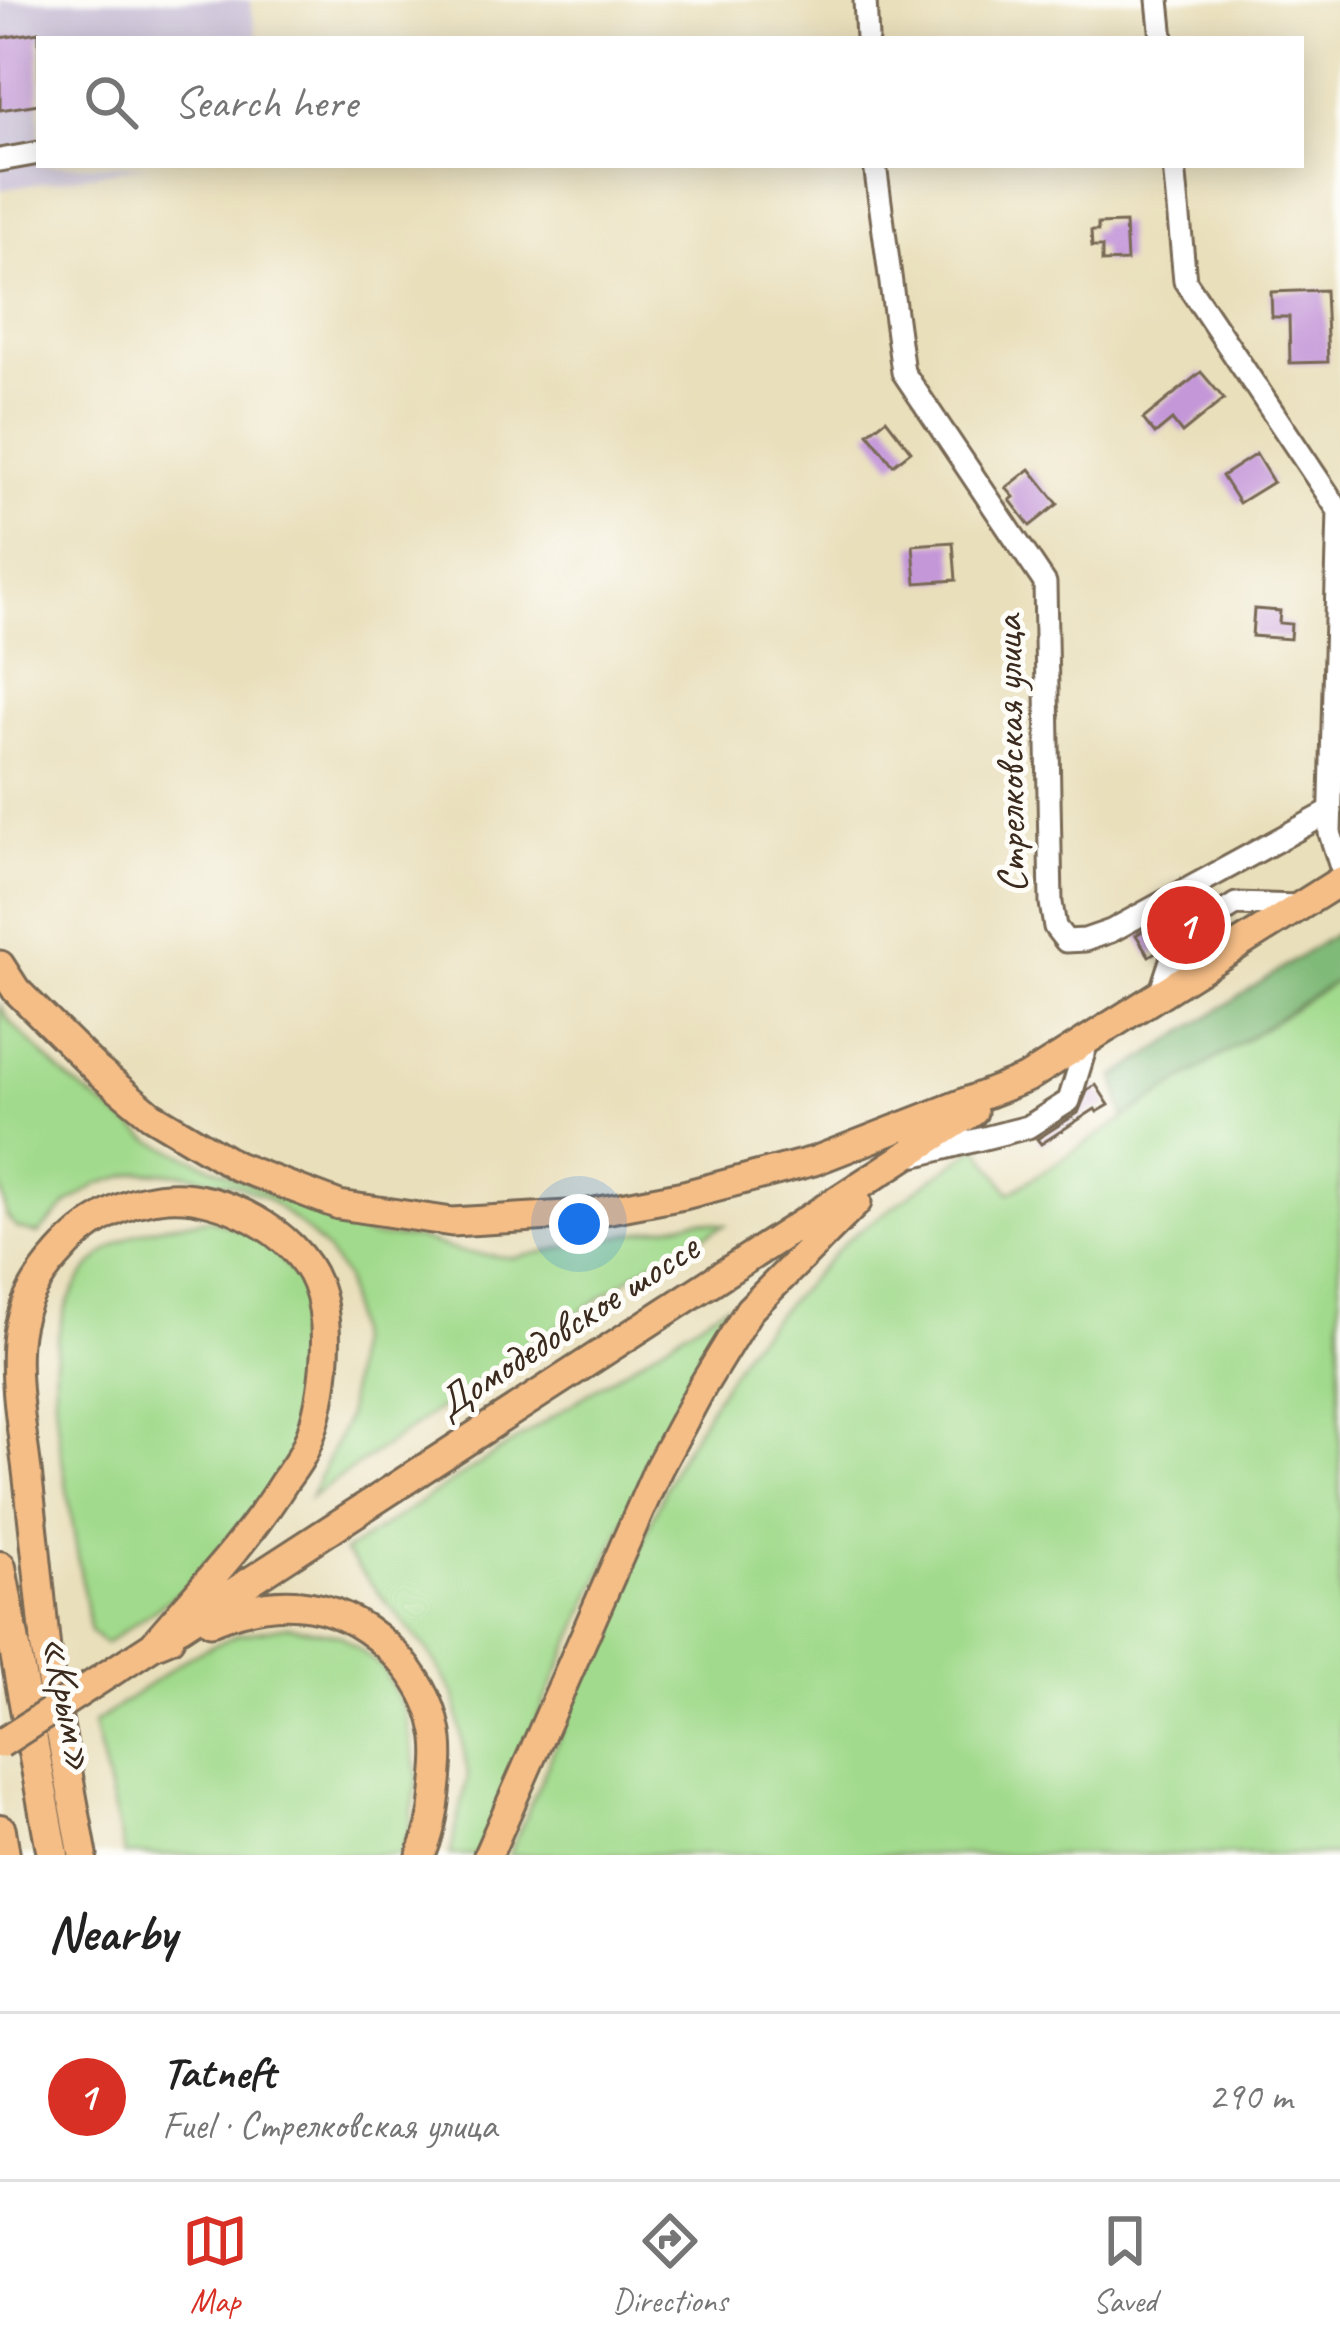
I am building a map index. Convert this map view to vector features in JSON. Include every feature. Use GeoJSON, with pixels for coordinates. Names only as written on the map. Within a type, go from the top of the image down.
{"type":"FeatureCollection","features":[{"type":"Feature","properties":{"kind":"highway","name":"«Крым»"},"geometry":{"type":"LineString","coordinates":[[0,1567],[53,1855]]}},
{"type":"Feature","properties":{"kind":"highway"},"geometry":{"type":"LineString","coordinates":[[0,1830],[4,1855]]}},
{"type":"Feature","properties":{"kind":"main road"},"geometry":{"type":"LineString","coordinates":[[0,965],[16,991],[98,1071],[151,1115],[236,1166],[339,1205],[452,1222],[584,1214],[684,1196],[814,1161],[1027,1078],[1340,881]]}},
{"type":"Feature","properties":{"kind":"main road","name":"Домодедовское шоссе"},"geometry":{"type":"LineString","coordinates":[[153,1645],[1027,1078]]}},
{"type":"Feature","properties":{"kind":"main road"},"geometry":{"type":"LineString","coordinates":[[488,1855],[658,1469],[702,1387],[749,1310],[898,1160]]}},
{"type":"Feature","properties":{"kind":"main road"},"geometry":{"type":"LineString","coordinates":[[47,1660],[19,1403],[18,1333],[36,1280],[78,1232],[117,1209],[167,1197],[206,1201],[254,1219],[293,1248],[315,1278],[323,1304],[327,1352],[304,1450],[265,1513],[153,1645]]}},
{"type":"Feature","properties":{"kind":"main road"},"geometry":{"type":"LineString","coordinates":[[0,1402],[82,1855]]}},
{"type":"Feature","properties":{"kind":"main road"},"geometry":{"type":"LineString","coordinates":[[0,1744],[153,1645],[244,1608],[295,1603],[340,1613],[375,1633],[408,1668],[436,1728],[435,1803],[421,1855]]}},
{"type":"Feature","properties":{"kind":"main road"},"geometry":{"type":"LineString","coordinates":[[59,1726],[101,1855]]}},
{"type":"Feature","properties":{"kind":"street"},"geometry":{"type":"LineString","coordinates":[[865,0],[867,36]]}},
{"type":"Feature","properties":{"kind":"street"},"geometry":{"type":"LineString","coordinates":[[1158,0],[1162,36]]}},
{"type":"Feature","properties":{"kind":"street"},"geometry":{"type":"LineString","coordinates":[[0,160],[36,154]]}},
{"type":"Feature","properties":{"kind":"street","name":"Стрелковская улица"},"geometry":{"type":"LineString","coordinates":[[875,168],[903,372],[1045,583],[1055,927],[1066,941],[1112,931],[1331,811]]}},
{"type":"Feature","properties":{"kind":"street"},"geometry":{"type":"LineString","coordinates":[[1174,168],[1185,281],[1339,512]]}},
{"type":"Feature","properties":{"kind":"street"},"geometry":{"type":"LineString","coordinates":[[1340,500],[1330,833],[1340,865]]}},
{"type":"Feature","properties":{"kind":"street"},"geometry":{"type":"LineString","coordinates":[[898,1160],[1028,1127],[1055,1110],[1069,1101],[1088,1039]]}},
{"type":"Feature","properties":{"kind":"shaded area"},"geometry":{"type":"Polygon","coordinates":[[[0,0],[250,0],[256,36],[36,36],[36,168],[131,168],[0,190],[0,0]]]}},
{"type":"Feature","properties":{"kind":"green space"},"geometry":{"type":"Polygon","coordinates":[[[1340,931],[1340,978],[1124,1118],[1115,1077],[1340,931]]]}},
{"type":"Feature","properties":{"kind":"green space"},"geometry":{"type":"Polygon","coordinates":[[[1340,978],[1340,1855],[509,1855],[677,1461],[748,1345],[848,1239],[978,1146],[1010,1193],[1340,978]]]}},
{"type":"Feature","properties":{"kind":"green space"},"geometry":{"type":"Polygon","coordinates":[[[0,1005],[10,1022],[68,1079],[150,1140],[372,1237],[416,1238],[461,1252],[514,1258],[699,1220],[725,1225],[651,1263],[310,1498],[347,1418],[354,1340],[345,1278],[325,1249],[267,1198],[237,1185],[187,1174],[140,1172],[98,1184],[69,1203],[38,1234],[16,1228],[7,1217],[0,1182],[0,1005]]]}},
{"type":"Feature","properties":{"kind":"green space"},"geometry":{"type":"Polygon","coordinates":[[[210,1219],[262,1237],[308,1292],[316,1346],[308,1424],[271,1489],[190,1585],[105,1644],[90,1632],[57,1424],[56,1352],[62,1318],[76,1287],[97,1259],[129,1237],[210,1219]]]}},
{"type":"Feature","properties":{"kind":"green space"},"geometry":{"type":"Polygon","coordinates":[[[726,1304],[728,1317],[665,1429],[477,1855],[450,1855],[468,1776],[455,1696],[428,1651],[344,1552],[726,1304]]]}},
{"type":"Feature","properties":{"kind":"green space"},"geometry":{"type":"Polygon","coordinates":[[[288,1626],[340,1635],[382,1667],[406,1714],[418,1777],[400,1855],[125,1855],[93,1724],[190,1656],[237,1635],[288,1626]]]}},
{"type":"Feature","properties":{"kind":"building"},"geometry":{"type":"Polygon","coordinates":[[[39,32],[36,104],[0,110],[0,38],[39,32]]]}},
{"type":"Feature","properties":{"kind":"building"},"geometry":{"type":"Polygon","coordinates":[[[1125,223],[1127,261],[1102,262],[1102,247],[1092,247],[1091,231],[1098,231],[1098,224],[1125,223]]]}},
{"type":"Feature","properties":{"kind":"building"},"geometry":{"type":"Polygon","coordinates":[[[1325,290],[1328,362],[1290,363],[1289,317],[1272,317],[1271,292],[1325,290]]]}},
{"type":"Feature","properties":{"kind":"building"},"geometry":{"type":"Polygon","coordinates":[[[1201,372],[1224,399],[1182,433],[1172,420],[1155,434],[1143,419],[1201,372]]]}},
{"type":"Feature","properties":{"kind":"building"},"geometry":{"type":"Polygon","coordinates":[[[886,419],[911,451],[893,465],[868,433],[886,419]]]}},
{"type":"Feature","properties":{"kind":"building"},"geometry":{"type":"Polygon","coordinates":[[[1256,454],[1273,482],[1239,503],[1222,476],[1256,454]]]}},
{"type":"Feature","properties":{"kind":"building"},"geometry":{"type":"Polygon","coordinates":[[[1030,469],[1058,504],[1030,526],[1006,488],[1030,469]]]}},
{"type":"Feature","properties":{"kind":"building"},"geometry":{"type":"Polygon","coordinates":[[[953,542],[956,580],[916,583],[913,545],[953,542]]]}},
{"type":"Feature","properties":{"kind":"building"},"geometry":{"type":"Polygon","coordinates":[[[1254,609],[1280,611],[1279,623],[1291,624],[1290,639],[1252,636],[1254,609]]]}},
{"type":"Feature","properties":{"kind":"building"},"geometry":{"type":"Polygon","coordinates":[[[1204,897],[1209,904],[1169,929],[1159,950],[1149,956],[1136,935],[1204,897]]]}},
{"type":"Feature","properties":{"kind":"building"},"geometry":{"type":"Polygon","coordinates":[[[1096,1085],[1109,1105],[1041,1144],[1037,1139],[1078,1113],[1088,1089],[1096,1085]]]}},
{"type":"Feature","properties":{"kind":"place","name":"Tatneft"},"geometry":{"type":"Point","coordinates":[1186,925]}}]}
